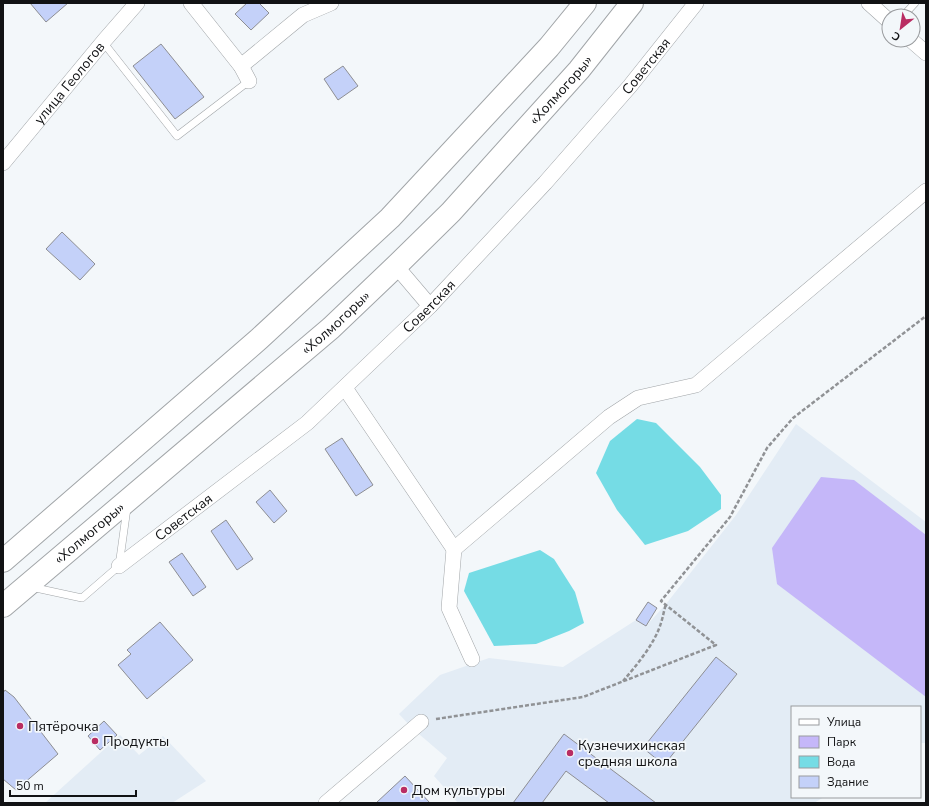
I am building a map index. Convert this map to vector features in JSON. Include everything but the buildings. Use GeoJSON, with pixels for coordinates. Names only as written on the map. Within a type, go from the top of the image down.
{"type":"FeatureCollection","features":[{"type":"Feature","properties":{"kind":"highway"},"geometry":{"type":"LineString","coordinates":[[3,561],[259,339],[390,218],[548,47],[585,3]]}},
{"type":"Feature","properties":{"kind":"highway","name":"«Холмогоры»"},"geometry":{"type":"LineString","coordinates":[[3,606],[331,328],[396,266],[451,212],[579,70],[632,3]]}},
{"type":"Feature","properties":{"kind":"street","name":"улица Геологов"},"geometry":{"type":"LineString","coordinates":[[3,163],[137,3]]}},
{"type":"Feature","properties":{"kind":"street"},"geometry":{"type":"LineString","coordinates":[[191,3],[241,66],[249,81]]}},
{"type":"Feature","properties":{"kind":"street"},"geometry":{"type":"LineString","coordinates":[[241,66],[303,15],[331,3]]}},
{"type":"Feature","properties":{"kind":"street","name":"Советская"},"geometry":{"type":"LineString","coordinates":[[119,566],[307,423],[430,306],[575,149],[630,86],[696,3]]}},
{"type":"Feature","properties":{"kind":"street"},"geometry":{"type":"LineString","coordinates":[[869,3],[881,14]]}},
{"type":"Feature","properties":{"kind":"street"},"geometry":{"type":"LineString","coordinates":[[454,549],[609,417],[638,398],[696,385],[926,191]]}},
{"type":"Feature","properties":{"kind":"street"},"geometry":{"type":"LineString","coordinates":[[396,266],[430,306]]}},
{"type":"Feature","properties":{"kind":"street"},"geometry":{"type":"LineString","coordinates":[[345,388],[454,549],[449,608],[472,659]]}},
{"type":"Feature","properties":{"kind":"street"},"geometry":{"type":"LineString","coordinates":[[326,803],[421,722]]}},
{"type":"Feature","properties":{"kind":"lane"},"geometry":{"type":"LineString","coordinates":[[103,42],[177,136],[249,81]]}},
{"type":"Feature","properties":{"kind":"lane"},"geometry":{"type":"LineString","coordinates":[[27,587],[82,598],[119,566],[128,500]]}},
{"type":"Feature","properties":{"kind":"path"},"geometry":{"type":"LineString","coordinates":[[421,722],[583,697],[716,645],[661,600],[730,517],[767,448],[793,418],[926,316]]}},
{"type":"Feature","properties":{"kind":"path"},"geometry":{"type":"LineString","coordinates":[[623,681],[638,664],[651,643],[661,624],[666,604]]}},
{"type":"Feature","properties":{"kind":"shaded area"},"geometry":{"type":"Polygon","coordinates":[[[796,424],[926,522],[926,743],[921,743],[921,706],[791,706],[791,798],[822,798],[814,803],[458,803],[434,776],[447,758],[413,729],[399,714],[440,675],[489,658],[563,667],[636,620],[646,626],[666,604],[736,515],[796,424]]]}},
{"type":"Feature","properties":{"kind":"shaded area"},"geometry":{"type":"Polygon","coordinates":[[[120,735],[139,755],[163,736],[206,781],[172,803],[45,803],[120,735]]]}},
{"type":"Feature","properties":{"kind":"green space"},"geometry":{"type":"Polygon","coordinates":[[[821,477],[854,480],[926,535],[926,697],[777,584],[772,548],[821,477]]]}},
{"type":"Feature","properties":{"kind":"water"},"geometry":{"type":"Polygon","coordinates":[[[637,419],[656,423],[700,467],[721,495],[721,509],[688,531],[645,545],[617,510],[596,473],[610,441],[637,419]]]}},
{"type":"Feature","properties":{"kind":"water"},"geometry":{"type":"Polygon","coordinates":[[[540,550],[554,559],[575,592],[584,623],[569,631],[536,644],[494,646],[464,591],[469,573],[540,550]]]}},
{"type":"Feature","properties":{"kind":"place","name":"Пятёрочка"},"geometry":{"type":"Point","coordinates":[20,726]}},
{"type":"Feature","properties":{"kind":"place","name":"Продукты"},"geometry":{"type":"Point","coordinates":[95,741]}},
{"type":"Feature","properties":{"kind":"place","name":"Кузнечихинская средняя школа"},"geometry":{"type":"Point","coordinates":[570,753]}},
{"type":"Feature","properties":{"kind":"place","name":"Дом культуры"},"geometry":{"type":"Point","coordinates":[404,790]}}]}
